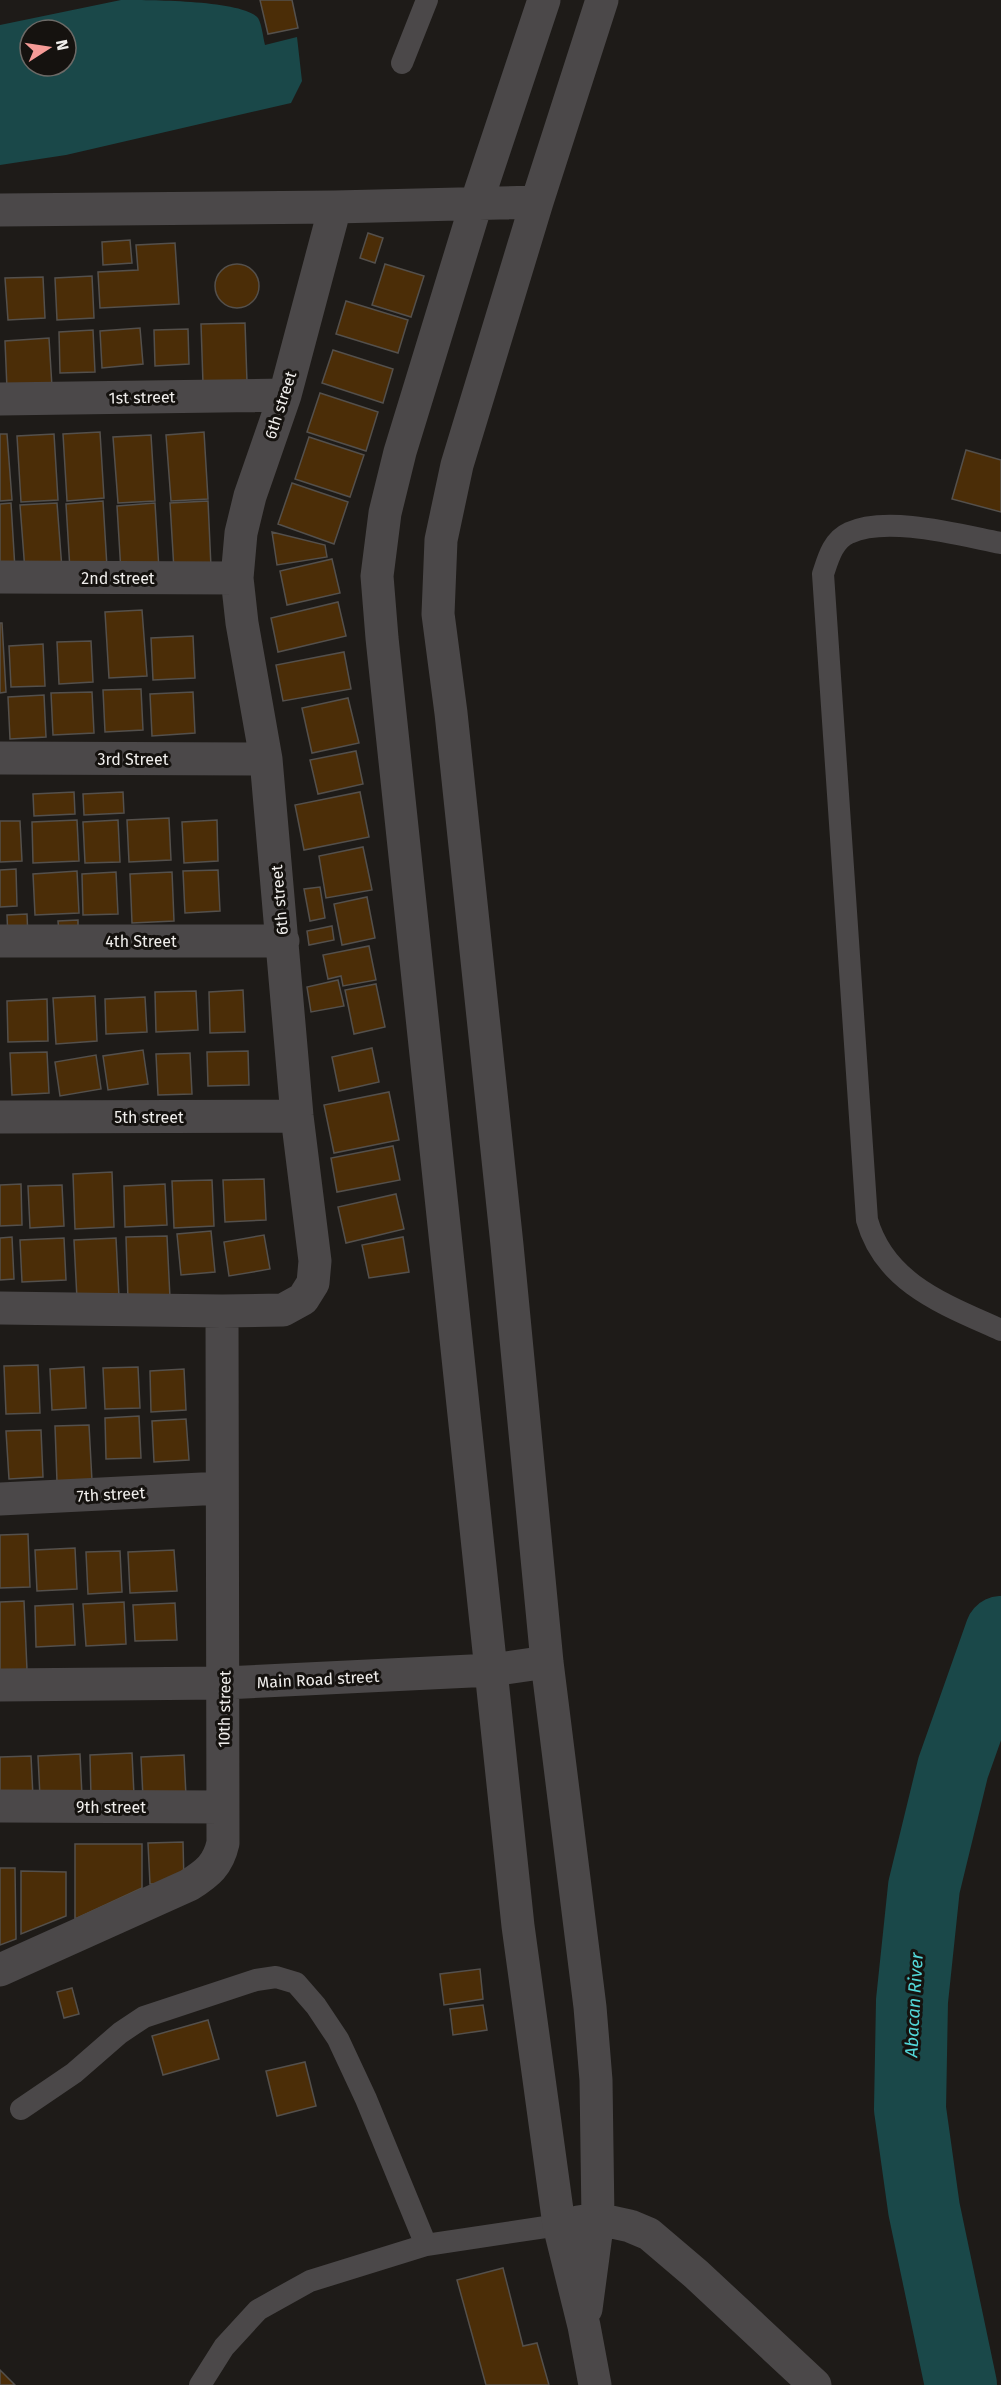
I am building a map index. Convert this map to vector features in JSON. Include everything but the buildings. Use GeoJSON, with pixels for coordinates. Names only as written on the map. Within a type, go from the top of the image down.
{"type":"FeatureCollection","features":[{"type":"Feature","properties":{"kind":"street"},"geometry":{"type":"LineString","coordinates":[[544,0],[477,204],[400,452],[385,513],[377,576],[517,1915],[559,2225],[584,2326],[595,2385]]}},
{"type":"Feature","properties":{"kind":"street"},"geometry":{"type":"LineString","coordinates":[[584,2326],[598,2219],[597,2090],[590,2007],[574,1862],[547,1662],[506,1234],[451,713],[438,614],[441,540],[457,465],[537,202],[602,0]]}},
{"type":"Feature","properties":{"kind":"street"},"geometry":{"type":"LineString","coordinates":[[0,210],[335,207],[537,202]]}},
{"type":"Feature","properties":{"kind":"street","name":"6th street"},"geometry":{"type":"LineString","coordinates":[[0,1308],[283,1310],[303,1299],[314,1283],[315,1262],[297,1116],[266,759],[242,623],[237,579],[241,533],[250,496],[285,394],[335,207]]}},
{"type":"Feature","properties":{"kind":"street","name":"1st street"},"geometry":{"type":"LineString","coordinates":[[0,399],[285,394]]}},
{"type":"Feature","properties":{"kind":"street","name":"2nd street"},"geometry":{"type":"LineString","coordinates":[[0,577],[237,579]]}},
{"type":"Feature","properties":{"kind":"street","name":"3rd Street"},"geometry":{"type":"LineString","coordinates":[[0,758],[266,759]]}},
{"type":"Feature","properties":{"kind":"street","name":"4th Street"},"geometry":{"type":"LineString","coordinates":[[0,940],[283,941]]}},
{"type":"Feature","properties":{"kind":"street","name":"5th street"},"geometry":{"type":"LineString","coordinates":[[0,1118],[297,1116]]}},
{"type":"Feature","properties":{"kind":"street","name":"10th street"},"geometry":{"type":"LineString","coordinates":[[0,1970],[189,1885],[205,1875],[219,1859],[223,1843],[224,1683],[222,1311]]}},
{"type":"Feature","properties":{"kind":"street","name":"7th street"},"geometry":{"type":"LineString","coordinates":[[0,1499],[222,1488]]}},
{"type":"Feature","properties":{"kind":"street","name":"Main Road street"},"geometry":{"type":"LineString","coordinates":[[0,1684],[224,1683],[492,1670],[547,1662]]}},
{"type":"Feature","properties":{"kind":"street","name":"9th street"},"geometry":{"type":"LineString","coordinates":[[0,1806],[222,1807]]}},
{"type":"Feature","properties":{"kind":"street"},"geometry":{"type":"LineString","coordinates":[[559,2225],[598,2219],[630,2226],[649,2234],[696,2274],[815,2385]]}},
{"type":"Feature","properties":{"kind":"lane"},"geometry":{"type":"LineString","coordinates":[[402,63],[427,0]]}},
{"type":"Feature","properties":{"kind":"lane"},"geometry":{"type":"LineString","coordinates":[[1001,543],[907,526],[868,527],[848,533],[830,551],[823,574],[867,1220],[873,1240],[888,1264],[906,1279],[932,1298],[1001,1330]]}},
{"type":"Feature","properties":{"kind":"lane"},"geometry":{"type":"LineString","coordinates":[[21,2109],[74,2073],[120,2033],[144,2017],[256,1980],[276,1977],[296,1983],[316,2006],[338,2040],[366,2099],[426,2245]]}},
{"type":"Feature","properties":{"kind":"lane"},"geometry":{"type":"LineString","coordinates":[[200,2385],[224,2347],[258,2310],[310,2281],[426,2245],[559,2225]]}},
{"type":"Feature","properties":{"kind":"water"},"geometry":{"type":"Polygon","coordinates":[[[121,0],[215,4],[249,12],[258,18],[265,45],[297,37],[302,81],[291,103],[66,155],[0,165],[0,25],[18,21],[18,78],[78,78],[78,18],[34,18],[121,0]]]}},
{"type":"Feature","properties":{"kind":"waterway","name":"Abacan River"},"geometry":{"type":"LineString","coordinates":[[961,2385],[924,2209],[910,2109],[912,2001],[924,1887],[953,1768],[1001,1632]]}}]}
